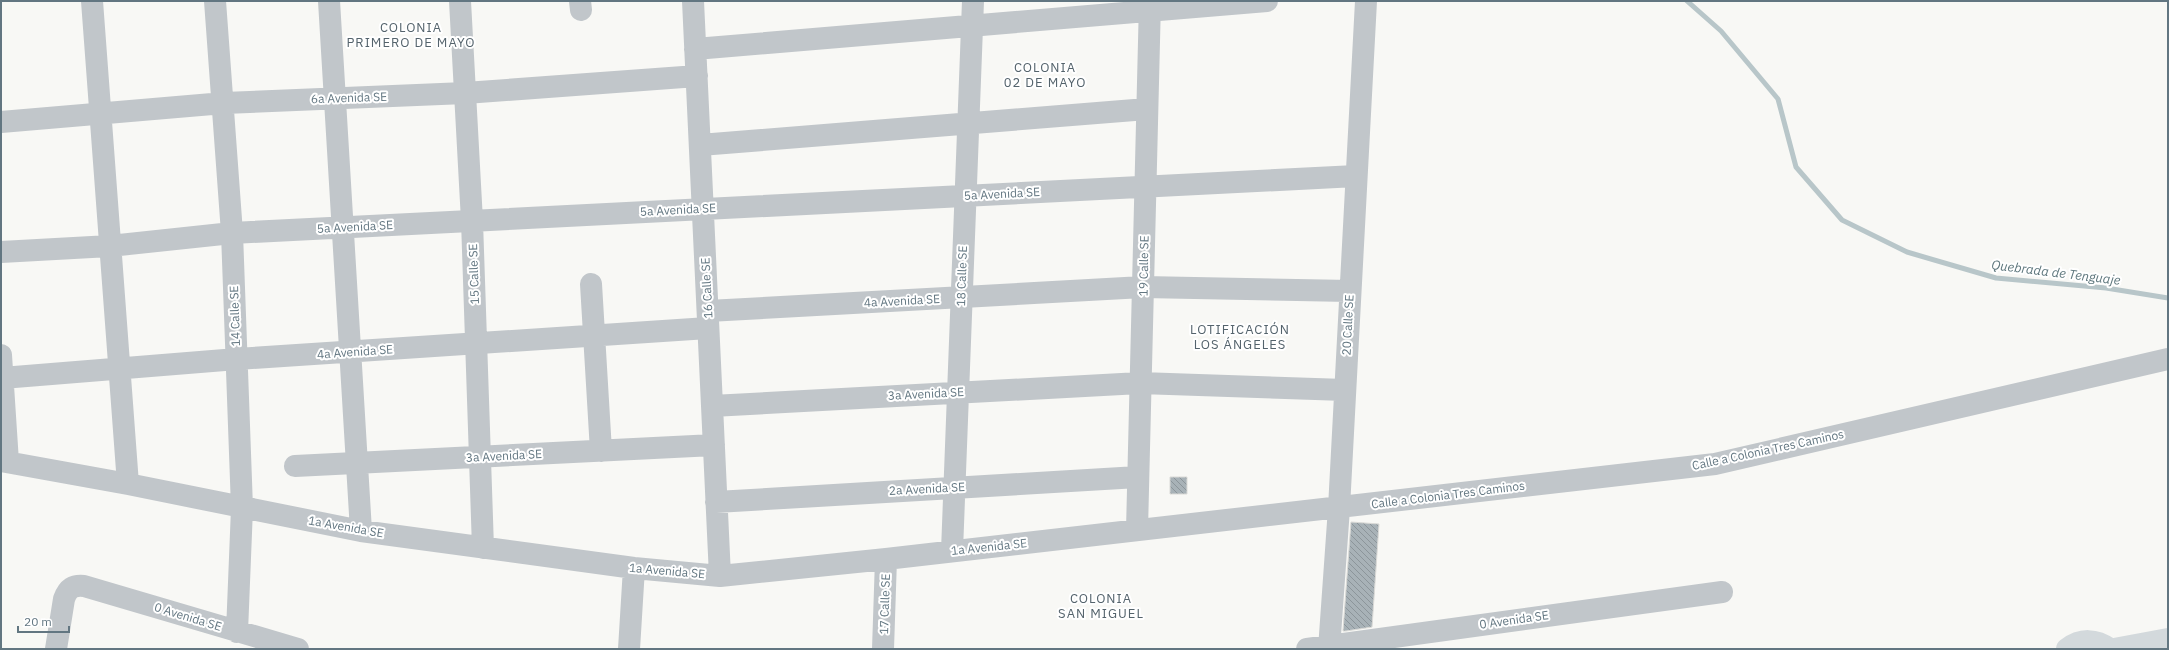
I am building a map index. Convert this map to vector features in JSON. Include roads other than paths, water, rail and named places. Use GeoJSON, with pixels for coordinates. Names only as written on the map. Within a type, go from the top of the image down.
{"type":"FeatureCollection","features":[{"type":"Feature","properties":{"kind":"main road"},"geometry":{"type":"LineString","coordinates":[[2114,649],[2168,639]]}},
{"type":"Feature","properties":{"kind":"main road"},"geometry":{"type":"LineString","coordinates":[[2067,649],[2083,641],[2093,641],[2110,649]]}},
{"type":"Feature","properties":{"kind":"street"},"geometry":{"type":"LineString","coordinates":[[92,1],[128,484]]}},
{"type":"Feature","properties":{"kind":"street","name":"14 Calle SE"},"geometry":{"type":"LineString","coordinates":[[216,1],[232,233],[242,508],[236,632]]}},
{"type":"Feature","properties":{"kind":"street"},"geometry":{"type":"LineString","coordinates":[[329,1],[361,531]]}},
{"type":"Feature","properties":{"kind":"street","name":"15 Calle SE"},"geometry":{"type":"LineString","coordinates":[[460,1],[472,221],[483,548]]}},
{"type":"Feature","properties":{"kind":"street","name":"16 Calle SE"},"geometry":{"type":"LineString","coordinates":[[693,1],[720,576]]}},
{"type":"Feature","properties":{"kind":"street","name":"18 Calle SE"},"geometry":{"type":"LineString","coordinates":[[952,551],[973,1]]}},
{"type":"Feature","properties":{"kind":"street"},"geometry":{"type":"LineString","coordinates":[[696,50],[972,26],[1150,6],[1267,1]]}},
{"type":"Feature","properties":{"kind":"street","name":"20 Calle SE"},"geometry":{"type":"LineString","coordinates":[[1329,647],[1345,390],[1366,1]]}},
{"type":"Feature","properties":{"kind":"street","name":"19 Calle SE"},"geometry":{"type":"LineString","coordinates":[[1136,530],[1150,6]]}},
{"type":"Feature","properties":{"kind":"street","name":"6a Avenida SE"},"geometry":{"type":"LineString","coordinates":[[1,122],[224,103],[465,93],[697,76]]}},
{"type":"Feature","properties":{"kind":"street"},"geometry":{"type":"LineString","coordinates":[[700,145],[1147,109]]}},
{"type":"Feature","properties":{"kind":"street","name":"5a Avenida SE"},"geometry":{"type":"LineString","coordinates":[[1,252],[110,246],[232,233],[1356,176]]}},
{"type":"Feature","properties":{"kind":"street"},"geometry":{"type":"LineString","coordinates":[[591,284],[600,451]]}},
{"type":"Feature","properties":{"kind":"street","name":"4a Avenida SE"},"geometry":{"type":"LineString","coordinates":[[2,378],[237,359],[350,353],[594,336],[708,320],[961,298],[1143,287],[1350,291]]}},
{"type":"Feature","properties":{"kind":"street"},"geometry":{"type":"LineString","coordinates":[[1,355],[5,462]]}},
{"type":"Feature","properties":{"kind":"street","name":"Calle a Colonia Tres Caminos"},"geometry":{"type":"LineString","coordinates":[[1338,508],[1715,464],[2168,359]]}},
{"type":"Feature","properties":{"kind":"street","name":"3a Avenida SE"},"geometry":{"type":"LineString","coordinates":[[712,406],[1140,383],[1345,390]]}},
{"type":"Feature","properties":{"kind":"street","name":"3a Avenida SE"},"geometry":{"type":"LineString","coordinates":[[295,466],[357,462],[480,458],[714,445]]}},
{"type":"Feature","properties":{"kind":"street","name":"1a Avenida SE"},"geometry":{"type":"LineString","coordinates":[[5,462],[128,484],[361,531],[634,568],[720,576],[886,559],[1338,508]]}},
{"type":"Feature","properties":{"kind":"street","name":"2a Avenida SE"},"geometry":{"type":"LineString","coordinates":[[716,502],[1138,477]]}},
{"type":"Feature","properties":{"kind":"street","name":"17 Calle SE"},"geometry":{"type":"LineString","coordinates":[[883,649],[886,559]]}},
{"type":"Feature","properties":{"kind":"street"},"geometry":{"type":"LineString","coordinates":[[630,649],[634,568]]}},
{"type":"Feature","properties":{"kind":"street","name":"0 Avenida SE"},"geometry":{"type":"LineString","coordinates":[[56,649],[64,599],[67,591],[77,586],[84,586],[236,632],[298,649]]}},
{"type":"Feature","properties":{"kind":"street","name":"0 Avenida SE"},"geometry":{"type":"LineString","coordinates":[[1306,649],[1722,592]]}},
{"type":"Feature","properties":{"kind":"waterway","name":"Quebrada de Tenguaje"},"geometry":{"type":"LineString","coordinates":[[1687,1],[1721,31],[1778,99],[1796,167],[1842,220],[1907,252],[1996,278],[2106,288],[2168,298]]}},
{"type":"Feature","properties":{"kind":"district","name":"COLONIA PRIMERO DE MAYO"},"geometry":{"type":"Point","coordinates":[411,34]}},
{"type":"Feature","properties":{"kind":"district","name":"COLONIA 02 DE MAYO"},"geometry":{"type":"Point","coordinates":[1045,74]}},
{"type":"Feature","properties":{"kind":"district","name":"LOTIFICACIÓN LOS ÁNGELES"},"geometry":{"type":"Point","coordinates":[1240,336]}},
{"type":"Feature","properties":{"kind":"district","name":"COLONIA SAN MIGUEL"},"geometry":{"type":"Point","coordinates":[1101,606]}}]}
